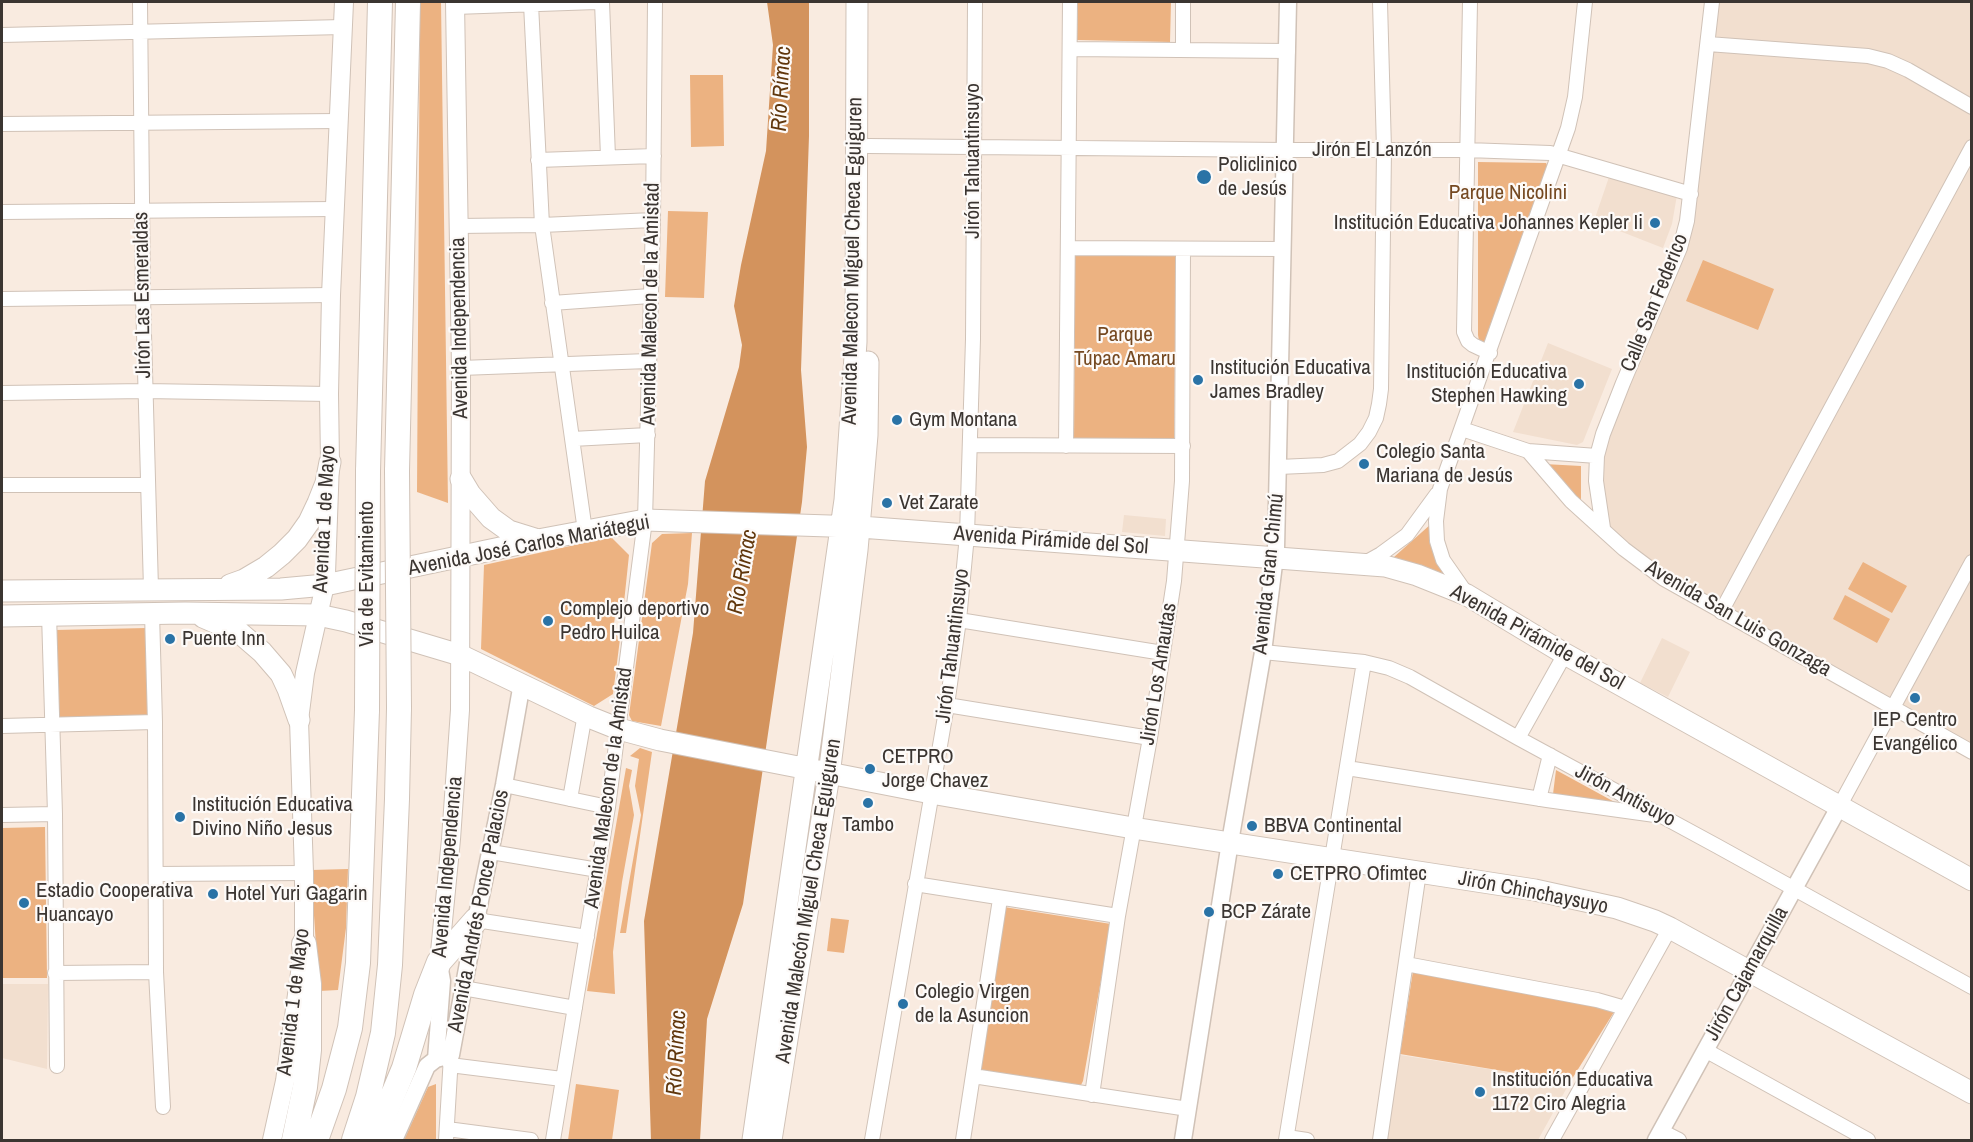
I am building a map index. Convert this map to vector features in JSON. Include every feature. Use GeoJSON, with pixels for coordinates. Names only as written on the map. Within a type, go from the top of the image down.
{"type":"FeatureCollection","features":[{"type":"Feature","properties":{"kind":"highway","name":"Vía de Evitamiento"},"geometry":{"type":"LineString","coordinates":[[316,1140],[334,1089],[350,1028],[358,963],[367,710],[368,471],[380,2]]}},
{"type":"Feature","properties":{"kind":"highway","name":"Vía de Evitamiento"},"geometry":{"type":"LineString","coordinates":[[354,1140],[368,1097],[383,1033],[390,965],[399,708],[398,471],[408,2]]}},
{"type":"Feature","properties":{"kind":"highway"},"geometry":{"type":"LineString","coordinates":[[374,1140],[404,1068],[426,995],[439,962],[476,920]]}},
{"type":"Feature","properties":{"kind":"highway"},"geometry":{"type":"LineString","coordinates":[[294,1140],[305,1087],[309,1050],[309,984],[304,944]]}},
{"type":"Feature","properties":{"kind":"main road","name":"Avenida 1 de Mayo"},"geometry":{"type":"LineString","coordinates":[[272,1140],[285,1081],[304,944],[299,720],[307,661],[325,585],[330,462],[331,296],[344,2]]}},
{"type":"Feature","properties":{"kind":"main road","name":"Avenida Malecon Miguel Checa Eguiguren"},"geometry":{"type":"LineString","coordinates":[[843,661],[843,527],[856,342],[857,2]]}},
{"type":"Feature","properties":{"kind":"main road","name":"Avenida Malecon Miguel Checa Eguiguren"},"geometry":{"type":"LineString","coordinates":[[799,768],[843,527],[867,435],[869,2]]}},
{"type":"Feature","properties":{"kind":"main road","name":"Avenida Independencia"},"geometry":{"type":"LineString","coordinates":[[439,962],[460,710],[461,368],[455,4]]}},
{"type":"Feature","properties":{"kind":"main road"},"geometry":{"type":"LineString","coordinates":[[220,589],[244,580],[266,567],[297,539],[318,503],[326,483],[330,462]]}},
{"type":"Feature","properties":{"kind":"main road"},"geometry":{"type":"LineString","coordinates":[[461,479],[470,494],[491,518],[510,531],[538,540]]}},
{"type":"Feature","properties":{"kind":"main road","name":"Avenida José Carlos Mariátegui"},"geometry":{"type":"LineString","coordinates":[[2,591],[280,589],[325,585],[645,520],[843,527]]}},
{"type":"Feature","properties":{"kind":"main road","name":"Avenida Pirámide del Sol"},"geometry":{"type":"LineString","coordinates":[[843,527],[1363,564],[1385,566],[1417,574],[1467,595],[1565,654],[1971,880]]}},
{"type":"Feature","properties":{"kind":"main road"},"geometry":{"type":"LineString","coordinates":[[2,616],[152,613],[318,615],[460,655],[619,729],[660,740],[799,768]]}},
{"type":"Feature","properties":{"kind":"main road"},"geometry":{"type":"LineString","coordinates":[[185,613],[222,624],[240,633],[262,652],[281,675],[299,720]]}},
{"type":"Feature","properties":{"kind":"main road","name":"Avenida Malecón Miguel Checa Eguiguren"},"geometry":{"type":"LineString","coordinates":[[771,1140],[829,775],[843,661]]}},
{"type":"Feature","properties":{"kind":"main road","name":"Avenida Malecón Miguel Checa Eguiguren"},"geometry":{"type":"LineString","coordinates":[[753,1140],[799,768]]}},
{"type":"Feature","properties":{"kind":"main road","name":"Jirón Chinchaysuyo"},"geometry":{"type":"LineString","coordinates":[[799,768],[1133,828],[1535,890],[1617,908],[1670,928],[1971,1093]]}},
{"type":"Feature","properties":{"kind":"street","name":"Jirón Las Esmeraldas"},"geometry":{"type":"LineString","coordinates":[[140,2],[143,297],[151,589]]}},
{"type":"Feature","properties":{"kind":"street"},"geometry":{"type":"LineString","coordinates":[[455,4],[596,2]]}},
{"type":"Feature","properties":{"kind":"street"},"geometry":{"type":"LineString","coordinates":[[602,2],[608,157]]}},
{"type":"Feature","properties":{"kind":"street","name":"Avenida Malecon de la Amistad"},"geometry":{"type":"LineString","coordinates":[[553,1140],[608,807],[645,520],[653,219],[655,2]]}},
{"type":"Feature","properties":{"kind":"street","name":"Jirón Tahuantinsuyo"},"geometry":{"type":"LineString","coordinates":[[872,1140],[947,705],[959,620],[967,535],[973,339],[975,2]]}},
{"type":"Feature","properties":{"kind":"street"},"geometry":{"type":"LineString","coordinates":[[1066,446],[1070,2]]}},
{"type":"Feature","properties":{"kind":"street"},"geometry":{"type":"LineString","coordinates":[[1183,50],[1184,2]]}},
{"type":"Feature","properties":{"kind":"street","name":"Avenida Gran Chimú"},"geometry":{"type":"LineString","coordinates":[[1183,1140],[1230,842],[1263,652],[1275,558],[1279,467],[1288,2]]}},
{"type":"Feature","properties":{"kind":"street"},"geometry":{"type":"LineString","coordinates":[[1279,467],[1323,465],[1338,461],[1360,444],[1376,418],[1381,389],[1384,150],[1380,2]]}},
{"type":"Feature","properties":{"kind":"street"},"geometry":{"type":"LineString","coordinates":[[1470,2],[1464,332],[1468,341],[1473,345],[1490,352]]}},
{"type":"Feature","properties":{"kind":"street"},"geometry":{"type":"LineString","coordinates":[[1467,595],[1443,560],[1437,541],[1436,522],[1440,489],[1560,156],[1575,97],[1585,2]]}},
{"type":"Feature","properties":{"kind":"street","name":"Calle San Federico"},"geometry":{"type":"LineString","coordinates":[[1603,528],[1597,492],[1597,456],[1623,383],[1680,248],[1691,194],[1712,2]]}},
{"type":"Feature","properties":{"kind":"street"},"geometry":{"type":"LineString","coordinates":[[531,4],[542,225],[585,531]]}},
{"type":"Feature","properties":{"kind":"street"},"geometry":{"type":"LineString","coordinates":[[2,35],[343,27]]}},
{"type":"Feature","properties":{"kind":"street"},"geometry":{"type":"LineString","coordinates":[[1708,44],[1868,56],[1888,61],[1908,70],[1971,107]]}},
{"type":"Feature","properties":{"kind":"street"},"geometry":{"type":"LineString","coordinates":[[1070,50],[1288,51]]}},
{"type":"Feature","properties":{"kind":"street"},"geometry":{"type":"LineString","coordinates":[[2,124],[338,121]]}},
{"type":"Feature","properties":{"kind":"street","name":"Jirón El Lanzón"},"geometry":{"type":"LineString","coordinates":[[868,146],[1467,150],[1550,153],[1691,194]]}},
{"type":"Feature","properties":{"kind":"street"},"geometry":{"type":"LineString","coordinates":[[1721,612],[1971,147]]}},
{"type":"Feature","properties":{"kind":"street"},"geometry":{"type":"LineString","coordinates":[[538,160],[654,156]]}},
{"type":"Feature","properties":{"kind":"street"},"geometry":{"type":"LineString","coordinates":[[2,212],[334,209]]}},
{"type":"Feature","properties":{"kind":"street"},"geometry":{"type":"LineString","coordinates":[[458,226],[542,225],[653,219]]}},
{"type":"Feature","properties":{"kind":"street"},"geometry":{"type":"LineString","coordinates":[[1068,248],[1282,249]]}},
{"type":"Feature","properties":{"kind":"street","name":"Jirón Los Amautas"},"geometry":{"type":"LineString","coordinates":[[1092,1095],[1118,916],[1150,738],[1177,550],[1183,446],[1183,249]]}},
{"type":"Feature","properties":{"kind":"street"},"geometry":{"type":"LineString","coordinates":[[2,299],[331,296]]}},
{"type":"Feature","properties":{"kind":"street"},"geometry":{"type":"LineString","coordinates":[[552,303],[650,296]]}},
{"type":"Feature","properties":{"kind":"street"},"geometry":{"type":"LineString","coordinates":[[461,368],[648,361]]}},
{"type":"Feature","properties":{"kind":"street"},"geometry":{"type":"LineString","coordinates":[[2,393],[145,391],[329,394]]}},
{"type":"Feature","properties":{"kind":"street"},"geometry":{"type":"LineString","coordinates":[[1462,429],[1528,451],[1597,456]]}},
{"type":"Feature","properties":{"kind":"street"},"geometry":{"type":"LineString","coordinates":[[572,439],[648,435]]}},
{"type":"Feature","properties":{"kind":"street"},"geometry":{"type":"LineString","coordinates":[[970,445],[1183,446]]}},
{"type":"Feature","properties":{"kind":"street","name":"Avenida San Luis Gonzaga"},"geometry":{"type":"LineString","coordinates":[[1528,451],[1571,501],[1624,549],[1664,579],[1971,752]]}},
{"type":"Feature","properties":{"kind":"street"},"geometry":{"type":"LineString","coordinates":[[2,485],[147,485]]}},
{"type":"Feature","properties":{"kind":"street"},"geometry":{"type":"LineString","coordinates":[[1363,564],[1407,535],[1440,489]]}},
{"type":"Feature","properties":{"kind":"street"},"geometry":{"type":"LineString","coordinates":[[1839,807],[1971,562]]}},
{"type":"Feature","properties":{"kind":"street"},"geometry":{"type":"LineString","coordinates":[[152,613],[156,972],[163,1107]]}},
{"type":"Feature","properties":{"kind":"street"},"geometry":{"type":"LineString","coordinates":[[49,614],[55,814],[57,1066]]}},
{"type":"Feature","properties":{"kind":"street"},"geometry":{"type":"LineString","coordinates":[[959,620],[1163,653]]}},
{"type":"Feature","properties":{"kind":"street","name":"Jirón Antisuyo"},"geometry":{"type":"LineString","coordinates":[[1263,652],[1364,662],[1389,668],[1410,677],[1971,987]]}},
{"type":"Feature","properties":{"kind":"street"},"geometry":{"type":"LineString","coordinates":[[1518,738],[1565,654]]}},
{"type":"Feature","properties":{"kind":"street"},"geometry":{"type":"LineString","coordinates":[[1307,1140],[1286,1139],[1364,662]]}},
{"type":"Feature","properties":{"kind":"street","name":"Avenida Andrés Ponce Palacios"},"geometry":{"type":"LineString","coordinates":[[446,1135],[446,1059],[491,852],[522,684]]}},
{"type":"Feature","properties":{"kind":"street"},"geometry":{"type":"LineString","coordinates":[[947,705],[1150,738]]}},
{"type":"Feature","properties":{"kind":"street"},"geometry":{"type":"LineString","coordinates":[[570,799],[585,714]]}},
{"type":"Feature","properties":{"kind":"street"},"geometry":{"type":"LineString","coordinates":[[2,726],[155,722]]}},
{"type":"Feature","properties":{"kind":"street"},"geometry":{"type":"LineString","coordinates":[[1539,799],[1550,755]]}},
{"type":"Feature","properties":{"kind":"street"},"geometry":{"type":"LineString","coordinates":[[1347,768],[1539,799],[1663,816]]}},
{"type":"Feature","properties":{"kind":"street"},"geometry":{"type":"LineString","coordinates":[[504,785],[608,807]]}},
{"type":"Feature","properties":{"kind":"street","name":"Jirón Cajamarquilla"},"geometry":{"type":"LineString","coordinates":[[1658,1136],[1839,807]]}},
{"type":"Feature","properties":{"kind":"street"},"geometry":{"type":"LineString","coordinates":[[2,815],[55,814]]}},
{"type":"Feature","properties":{"kind":"street"},"geometry":{"type":"LineString","coordinates":[[491,852],[597,870]]}},
{"type":"Feature","properties":{"kind":"street"},"geometry":{"type":"LineString","coordinates":[[1380,1140],[1419,872]]}},
{"type":"Feature","properties":{"kind":"street"},"geometry":{"type":"LineString","coordinates":[[156,874],[304,873]]}},
{"type":"Feature","properties":{"kind":"street"},"geometry":{"type":"LineString","coordinates":[[915,884],[1118,916]]}},
{"type":"Feature","properties":{"kind":"street"},"geometry":{"type":"LineString","coordinates":[[963,1140],[1000,899]]}},
{"type":"Feature","properties":{"kind":"street"},"geometry":{"type":"LineString","coordinates":[[476,920],[587,938]]}},
{"type":"Feature","properties":{"kind":"street"},"geometry":{"type":"LineString","coordinates":[[1552,1140],[1670,928]]}},
{"type":"Feature","properties":{"kind":"street","name":"Avenida Independencia"},"geometry":{"type":"LineString","coordinates":[[439,962],[446,1059]]}},
{"type":"Feature","properties":{"kind":"street"},"geometry":{"type":"LineString","coordinates":[[1406,964],[1597,1000],[1625,1008]]}},
{"type":"Feature","properties":{"kind":"street"},"geometry":{"type":"LineString","coordinates":[[55,973],[156,972]]}},
{"type":"Feature","properties":{"kind":"street"},"geometry":{"type":"LineString","coordinates":[[463,988],[575,1008]]}},
{"type":"Feature","properties":{"kind":"street"},"geometry":{"type":"LineString","coordinates":[[1705,1050],[1868,1140]]}},
{"type":"Feature","properties":{"kind":"street"},"geometry":{"type":"LineString","coordinates":[[394,1140],[427,1066],[446,1059],[562,1079]]}},
{"type":"Feature","properties":{"kind":"street"},"geometry":{"type":"LineString","coordinates":[[973,1076],[1188,1109]]}},
{"type":"Feature","properties":{"kind":"street"},"geometry":{"type":"LineString","coordinates":[[446,1135],[531,1140]]}},
{"type":"Feature","properties":{"kind":"street"},"geometry":{"type":"LineString","coordinates":[[1658,1136],[1679,1140]]}},
{"type":"Feature","properties":{"kind":"shaded area"},"geometry":{"type":"Polygon","coordinates":[[[1711,2],[1971,2],[1971,753],[1666,585],[1607,528],[1594,449],[1685,220],[1711,2]]]}},
{"type":"Feature","properties":{"kind":"shaded area"},"geometry":{"type":"Polygon","coordinates":[[[1609,177],[1677,195],[1672,224],[1663,248],[1594,221],[1609,177]]]}},
{"type":"Feature","properties":{"kind":"shaded area"},"geometry":{"type":"Polygon","coordinates":[[[1548,343],[1612,369],[1583,442],[1577,445],[1513,432],[1548,343]]]}},
{"type":"Feature","properties":{"kind":"shaded area"},"geometry":{"type":"Polygon","coordinates":[[[1124,515],[1166,519],[1165,536],[1122,532],[1124,515]]]}},
{"type":"Feature","properties":{"kind":"shaded area"},"geometry":{"type":"Polygon","coordinates":[[[1662,638],[1690,652],[1668,697],[1640,683],[1662,638]]]}},
{"type":"Feature","properties":{"kind":"shaded area"},"geometry":{"type":"Polygon","coordinates":[[[2,984],[48,984],[47,1069],[2,1058],[2,984]]]}},
{"type":"Feature","properties":{"kind":"shaded area","name":"Institución Educativa 1172 Ciro Alegria"},"geometry":{"type":"Polygon","coordinates":[[[1400,1055],[1570,1082],[1538,1140],[1387,1140],[1400,1055]]]}},
{"type":"Feature","properties":{"kind":"green space"},"geometry":{"type":"Polygon","coordinates":[[[420,2],[441,2],[448,503],[417,492],[420,2]]]}},
{"type":"Feature","properties":{"kind":"green space"},"geometry":{"type":"Polygon","coordinates":[[[1078,2],[1171,2],[1170,42],[1077,40],[1078,2]]]}},
{"type":"Feature","properties":{"kind":"green space"},"geometry":{"type":"Polygon","coordinates":[[[690,75],[723,75],[724,146],[691,147],[690,75]]]}},
{"type":"Feature","properties":{"kind":"green space","name":"Parque Nicolini"},"geometry":{"type":"Polygon","coordinates":[[[1478,162],[1546,163],[1548,167],[1487,339],[1482,343],[1478,335],[1478,162]]]}},
{"type":"Feature","properties":{"kind":"green space"},"geometry":{"type":"Polygon","coordinates":[[[668,211],[708,212],[704,298],[665,297],[668,211]]]}},
{"type":"Feature","properties":{"kind":"green space","name":"Parque Túpac Amaru"},"geometry":{"type":"Polygon","coordinates":[[[1075,254],[1176,254],[1174,440],[1074,440],[1075,254]]]}},
{"type":"Feature","properties":{"kind":"green space"},"geometry":{"type":"Polygon","coordinates":[[[1703,260],[1774,289],[1758,330],[1686,301],[1703,260]]]}},
{"type":"Feature","properties":{"kind":"green space"},"geometry":{"type":"Polygon","coordinates":[[[1544,464],[1581,466],[1581,501],[1544,464]]]}},
{"type":"Feature","properties":{"kind":"green space"},"geometry":{"type":"Polygon","coordinates":[[[1431,524],[1438,557],[1445,574],[1394,557],[1431,524]]]}},
{"type":"Feature","properties":{"kind":"green space"},"geometry":{"type":"Polygon","coordinates":[[[692,533],[688,584],[661,726],[632,721],[629,715],[652,543],[662,534],[692,533]]]}},
{"type":"Feature","properties":{"kind":"green space","name":"Complejo deportivo Pedro Huilca"},"geometry":{"type":"Polygon","coordinates":[[[611,537],[629,555],[623,612],[615,617],[613,630],[620,639],[613,694],[594,706],[481,649],[484,565],[611,537]]]}},
{"type":"Feature","properties":{"kind":"green space"},"geometry":{"type":"Polygon","coordinates":[[[1863,562],[1907,586],[1892,613],[1848,589],[1863,562]]]}},
{"type":"Feature","properties":{"kind":"green space"},"geometry":{"type":"Polygon","coordinates":[[[1845,595],[1890,619],[1877,643],[1833,619],[1845,595]]]}},
{"type":"Feature","properties":{"kind":"green space"},"geometry":{"type":"Polygon","coordinates":[[[147,628],[149,720],[55,723],[55,630],[147,628]]]}},
{"type":"Feature","properties":{"kind":"green space"},"geometry":{"type":"Polygon","coordinates":[[[640,748],[652,752],[626,933],[620,933],[641,815],[635,786],[639,759],[630,756],[640,748]]]}},
{"type":"Feature","properties":{"kind":"green space"},"geometry":{"type":"Polygon","coordinates":[[[626,768],[632,770],[629,786],[634,815],[613,952],[615,994],[587,991],[626,768]]]}},
{"type":"Feature","properties":{"kind":"green space"},"geometry":{"type":"Polygon","coordinates":[[[1556,770],[1620,805],[1553,794],[1556,770]]]}},
{"type":"Feature","properties":{"kind":"green space","name":"Estadio Cooperativa Huancayo"},"geometry":{"type":"Polygon","coordinates":[[[45,827],[47,978],[2,978],[2,828],[45,827]]]}},
{"type":"Feature","properties":{"kind":"green space"},"geometry":{"type":"Polygon","coordinates":[[[348,869],[346,928],[338,990],[319,991],[311,870],[348,869]]]}},
{"type":"Feature","properties":{"kind":"green space"},"geometry":{"type":"Polygon","coordinates":[[[1004,907],[1111,924],[1083,1081],[1077,1087],[979,1074],[1004,907]]]}},
{"type":"Feature","properties":{"kind":"green space"},"geometry":{"type":"Polygon","coordinates":[[[831,918],[849,920],[844,953],[827,951],[831,918]]]}},
{"type":"Feature","properties":{"kind":"green space"},"geometry":{"type":"Polygon","coordinates":[[[1413,971],[1599,1004],[1614,1012],[1570,1082],[1400,1054],[1413,971]]]}},
{"type":"Feature","properties":{"kind":"green space"},"geometry":{"type":"Polygon","coordinates":[[[436,1084],[436,1140],[404,1140],[428,1087],[436,1084]]]}},
{"type":"Feature","properties":{"kind":"green space"},"geometry":{"type":"Polygon","coordinates":[[[576,1084],[619,1090],[612,1140],[568,1140],[576,1084]]]}},
{"type":"Feature","properties":{"kind":"water","name":"Río Rímac"},"geometry":{"type":"Polygon","coordinates":[[[767,2],[809,2],[809,136],[801,370],[807,447],[802,502],[743,904],[707,1019],[700,1140],[651,1140],[644,921],[693,633],[705,481],[739,367],[742,345],[734,306],[766,151],[773,45],[767,2]]]}},
{"type":"Feature","properties":{"kind":"place","name":"Policlinico de Jesús"},"geometry":{"type":"Point","coordinates":[1204,177]}},
{"type":"Feature","properties":{"kind":"place","name":"Institución Educativa Johannes Kepler Ii"},"geometry":{"type":"Point","coordinates":[1655,223]}},
{"type":"Feature","properties":{"kind":"place","name":"Institución Educativa James Bradley"},"geometry":{"type":"Point","coordinates":[1198,380]}},
{"type":"Feature","properties":{"kind":"place","name":"Institución Educativa Stephen Hawking"},"geometry":{"type":"Point","coordinates":[1579,384]}},
{"type":"Feature","properties":{"kind":"place","name":"Gym Montana"},"geometry":{"type":"Point","coordinates":[897,420]}},
{"type":"Feature","properties":{"kind":"place","name":"Colegio Santa Mariana de Jesús"},"geometry":{"type":"Point","coordinates":[1364,464]}},
{"type":"Feature","properties":{"kind":"place","name":"Vet Zarate"},"geometry":{"type":"Point","coordinates":[887,503]}},
{"type":"Feature","properties":{"kind":"place","name":"Complejo deportivo Pedro Huilca"},"geometry":{"type":"Point","coordinates":[548,621]}},
{"type":"Feature","properties":{"kind":"place","name":"Puente Inn"},"geometry":{"type":"Point","coordinates":[170,639]}},
{"type":"Feature","properties":{"kind":"place","name":"IEP Centro Evangélico"},"geometry":{"type":"Point","coordinates":[1915,698]}},
{"type":"Feature","properties":{"kind":"place","name":"CETPRO Jorge Chavez"},"geometry":{"type":"Point","coordinates":[870,769]}},
{"type":"Feature","properties":{"kind":"place","name":"Tambo"},"geometry":{"type":"Point","coordinates":[868,803]}},
{"type":"Feature","properties":{"kind":"place","name":"Institución Educativa Divino Niño Jesus"},"geometry":{"type":"Point","coordinates":[180,817]}},
{"type":"Feature","properties":{"kind":"place","name":"BBVA Continental"},"geometry":{"type":"Point","coordinates":[1252,826]}},
{"type":"Feature","properties":{"kind":"place","name":"CETPRO Ofimtec"},"geometry":{"type":"Point","coordinates":[1278,874]}},
{"type":"Feature","properties":{"kind":"place","name":"Hotel Yuri Gagarin"},"geometry":{"type":"Point","coordinates":[213,894]}},
{"type":"Feature","properties":{"kind":"place","name":"Estadio Cooperativa Huancayo"},"geometry":{"type":"Point","coordinates":[24,903]}},
{"type":"Feature","properties":{"kind":"place","name":"BCP Zárate"},"geometry":{"type":"Point","coordinates":[1209,912]}},
{"type":"Feature","properties":{"kind":"place","name":"Colegio Virgen de la Asuncion"},"geometry":{"type":"Point","coordinates":[903,1004]}},
{"type":"Feature","properties":{"kind":"place","name":"Institución Educativa 1172 Ciro Alegria"},"geometry":{"type":"Point","coordinates":[1480,1092]}}]}
